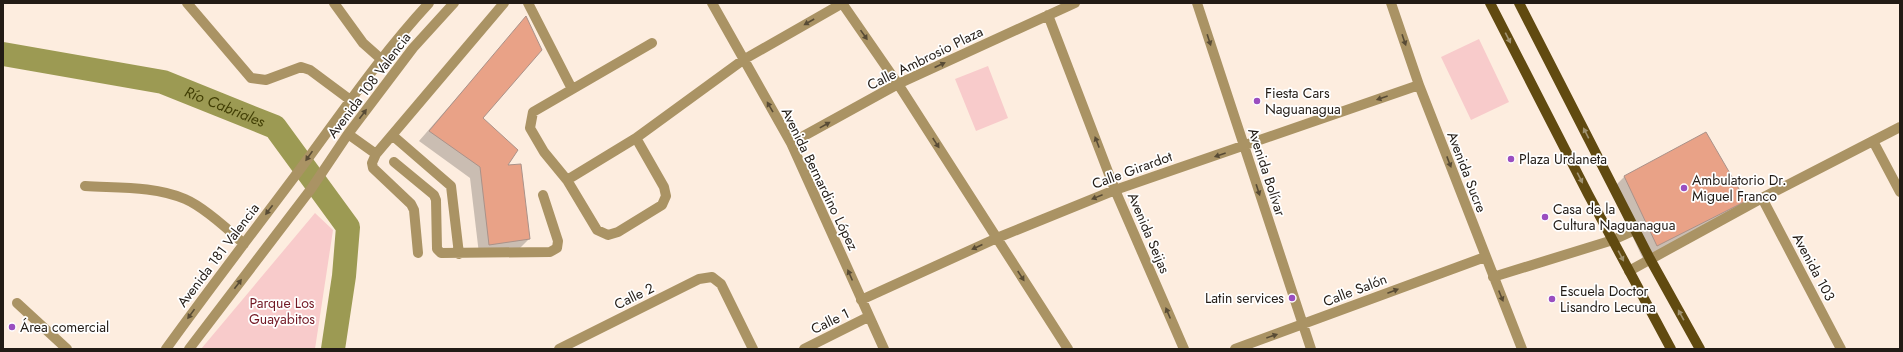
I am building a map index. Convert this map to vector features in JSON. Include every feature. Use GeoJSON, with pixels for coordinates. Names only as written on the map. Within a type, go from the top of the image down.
{"type":"FeatureCollection","features":[{"type":"Feature","properties":{"kind":"main road"},"geometry":{"type":"LineString","coordinates":[[1490,3],[1671,349]]}},
{"type":"Feature","properties":{"kind":"main road"},"geometry":{"type":"LineString","coordinates":[[1519,3],[1650,259],[1700,349]]}},
{"type":"Feature","properties":{"kind":"street"},"geometry":{"type":"LineString","coordinates":[[187,3],[251,78],[266,80],[301,67],[310,70],[349,99]]}},
{"type":"Feature","properties":{"kind":"street"},"geometry":{"type":"LineString","coordinates":[[334,3],[363,43],[381,59]]}},
{"type":"Feature","properties":{"kind":"street","name":"Avenida 108 Valencia"},"geometry":{"type":"LineString","coordinates":[[293,179],[349,99],[398,37],[429,3]]}},
{"type":"Feature","properties":{"kind":"street","name":"Avenida 108 Valencia"},"geometry":{"type":"LineString","coordinates":[[189,349],[311,189],[348,134],[413,48],[454,3]]}},
{"type":"Feature","properties":{"kind":"street"},"geometry":{"type":"LineString","coordinates":[[418,253],[414,210],[411,204],[373,168],[372,163],[376,154],[504,3]]}},
{"type":"Feature","properties":{"kind":"street"},"geometry":{"type":"LineString","coordinates":[[528,3],[572,88]]}},
{"type":"Feature","properties":{"kind":"street","name":"Avenida Bernardino López"},"geometry":{"type":"LineString","coordinates":[[712,3],[791,144],[868,317],[884,349]]}},
{"type":"Feature","properties":{"kind":"street"},"geometry":{"type":"LineString","coordinates":[[566,180],[636,138],[743,60],[842,3],[898,84],[1068,349]]}},
{"type":"Feature","properties":{"kind":"street","name":"Calle Ambrosio Plaza"},"geometry":{"type":"LineString","coordinates":[[791,144],[898,84],[1075,3]]}},
{"type":"Feature","properties":{"kind":"street","name":"Avenida Bolívar"},"geometry":{"type":"LineString","coordinates":[[1197,3],[1243,147],[1311,349]]}},
{"type":"Feature","properties":{"kind":"street","name":"Avenida Sucre"},"geometry":{"type":"LineString","coordinates":[[1391,3],[1419,85],[1522,349]]}},
{"type":"Feature","properties":{"kind":"street","name":"Avenida Seijas"},"geometry":{"type":"LineString","coordinates":[[1048,15],[1115,190],[1184,349]]}},
{"type":"Feature","properties":{"kind":"street"},"geometry":{"type":"LineString","coordinates":[[636,138],[664,187],[666,196],[662,205],[618,232],[608,235],[597,230],[566,180],[544,152],[530,128],[533,112],[652,42]]}},
{"type":"Feature","properties":{"kind":"street","name":"Calle Girardot"},"geometry":{"type":"LineString","coordinates":[[861,300],[997,238],[1115,190],[1419,85]]}},
{"type":"Feature","properties":{"kind":"street"},"geometry":{"type":"LineString","coordinates":[[1629,271],[1762,198],[1900,127]]}},
{"type":"Feature","properties":{"kind":"street"},"geometry":{"type":"LineString","coordinates":[[348,134],[376,154]]}},
{"type":"Feature","properties":{"kind":"street"},"geometry":{"type":"LineString","coordinates":[[392,135],[452,186],[459,254]]}},
{"type":"Feature","properties":{"kind":"street"},"geometry":{"type":"LineString","coordinates":[[1874,141],[1900,192]]}},
{"type":"Feature","properties":{"kind":"street"},"geometry":{"type":"LineString","coordinates":[[394,162],[434,195],[436,200],[437,249],[441,254],[550,252],[557,248],[558,241],[543,195]]}},
{"type":"Feature","properties":{"kind":"street","name":"Avenida 181 Valencia"},"geometry":{"type":"LineString","coordinates":[[166,349],[293,179]]}},
{"type":"Feature","properties":{"kind":"street"},"geometry":{"type":"LineString","coordinates":[[85,186],[160,191],[186,199],[221,223],[244,244]]}},
{"type":"Feature","properties":{"kind":"street","name":"Avenida 103"},"geometry":{"type":"LineString","coordinates":[[1762,198],[1841,349]]}},
{"type":"Feature","properties":{"kind":"street"},"geometry":{"type":"LineString","coordinates":[[1493,277],[1613,240],[1635,230]]}},
{"type":"Feature","properties":{"kind":"street","name":"Calle Salón"},"geometry":{"type":"LineString","coordinates":[[1235,349],[1486,257]]}},
{"type":"Feature","properties":{"kind":"street","name":"Calle 2"},"geometry":{"type":"LineString","coordinates":[[559,349],[699,279],[712,277],[721,284],[753,349]]}},
{"type":"Feature","properties":{"kind":"street"},"geometry":{"type":"LineString","coordinates":[[17,303],[67,349]]}},
{"type":"Feature","properties":{"kind":"street","name":"Calle 1"},"geometry":{"type":"LineString","coordinates":[[804,349],[868,317]]}},
{"type":"Feature","properties":{"kind":"green space"},"geometry":{"type":"Polygon","coordinates":[[[1479,39],[1509,102],[1471,120],[1441,57],[1479,39]]]}},
{"type":"Feature","properties":{"kind":"green space"},"geometry":{"type":"Polygon","coordinates":[[[988,66],[1008,118],[976,131],[955,79],[988,66]]]}},
{"type":"Feature","properties":{"kind":"green space","name":"Parque Los Guayabitos"},"geometry":{"type":"Polygon","coordinates":[[[315,213],[333,230],[315,349],[201,349],[315,213]]]}},
{"type":"Feature","properties":{"kind":"building"},"geometry":{"type":"Polygon","coordinates":[[[526,16],[542,50],[483,118],[518,150],[508,165],[521,164],[530,239],[489,245],[480,167],[429,131],[526,16]]]}},
{"type":"Feature","properties":{"kind":"building","name":"Ambulatorio Dr. Miguel Franco"},"geometry":{"type":"Polygon","coordinates":[[[1706,132],[1746,201],[1657,246],[1624,176],[1706,132]]]}},
{"type":"Feature","properties":{"kind":"waterway","name":"Río Cabriales"},"geometry":{"type":"LineString","coordinates":[[3,54],[163,82],[275,127],[348,227],[344,276],[333,349]]}},
{"type":"Feature","properties":{"kind":"place","name":"Fiesta Cars Naguanagua"},"geometry":{"type":"Point","coordinates":[1257,101]}},
{"type":"Feature","properties":{"kind":"place","name":"Plaza Urdaneta"},"geometry":{"type":"Point","coordinates":[1511,159]}},
{"type":"Feature","properties":{"kind":"place","name":"Ambulatorio Dr. Miguel Franco"},"geometry":{"type":"Point","coordinates":[1684,188]}},
{"type":"Feature","properties":{"kind":"place","name":"Casa de la Cultura Naguanagua"},"geometry":{"type":"Point","coordinates":[1545,217]}},
{"type":"Feature","properties":{"kind":"place","name":"Latin services"},"geometry":{"type":"Point","coordinates":[1292,298]}},
{"type":"Feature","properties":{"kind":"place","name":"Escuela Doctor Lisandro Lecuna"},"geometry":{"type":"Point","coordinates":[1552,299]}},
{"type":"Feature","properties":{"kind":"place","name":"Área comercial"},"geometry":{"type":"Point","coordinates":[12,327]}}]}
